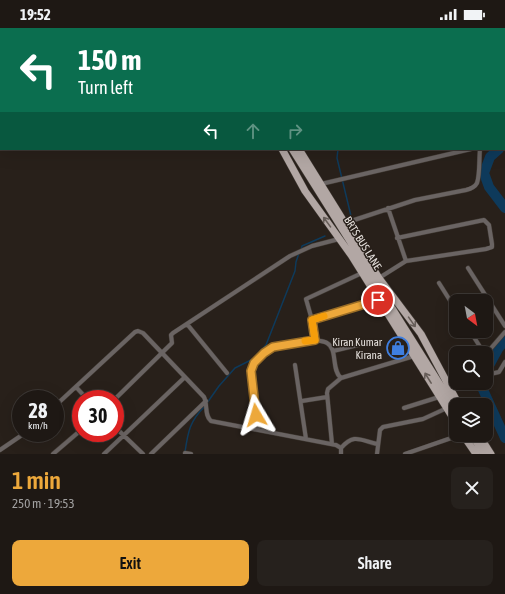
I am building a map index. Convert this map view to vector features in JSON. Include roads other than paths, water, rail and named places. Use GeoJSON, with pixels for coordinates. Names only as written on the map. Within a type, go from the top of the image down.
{"type":"FeatureCollection","features":[{"type":"Feature","properties":{"kind":"main road"},"geometry":{"type":"LineString","coordinates":[[283,150],[305,191],[362,273],[449,411]]}},
{"type":"Feature","properties":{"kind":"main road","name":"BRTS BUS LANE"},"geometry":{"type":"LineString","coordinates":[[293,150],[449,399]]}},
{"type":"Feature","properties":{"kind":"main road"},"geometry":{"type":"LineString","coordinates":[[300,150],[379,278],[421,334],[449,375]]}},
{"type":"Feature","properties":{"kind":"main road"},"geometry":{"type":"LineString","coordinates":[[467,442],[476,454]]}},
{"type":"Feature","properties":{"kind":"main road"},"geometry":{"type":"LineString","coordinates":[[476,442],[484,454]]}},
{"type":"Feature","properties":{"kind":"main road"},"geometry":{"type":"LineString","coordinates":[[483,442],[491,454]]}},
{"type":"Feature","properties":{"kind":"street"},"geometry":{"type":"LineString","coordinates":[[321,184],[467,150]]}},
{"type":"Feature","properties":{"kind":"street"},"geometry":{"type":"LineString","coordinates":[[345,223],[415,200],[472,188],[476,184],[478,178],[480,150]]}},
{"type":"Feature","properties":{"kind":"street"},"geometry":{"type":"LineString","coordinates":[[388,208],[406,261]]}},
{"type":"Feature","properties":{"kind":"street"},"geometry":{"type":"LineString","coordinates":[[379,278],[406,261],[490,249],[492,244],[489,225],[484,220],[397,238]]}},
{"type":"Feature","properties":{"kind":"street"},"geometry":{"type":"LineString","coordinates":[[123,390],[172,344],[171,335],[173,333],[297,252],[339,239]]}},
{"type":"Feature","properties":{"kind":"street"},"geometry":{"type":"LineString","coordinates":[[468,268],[505,326]]}},
{"type":"Feature","properties":{"kind":"street"},"geometry":{"type":"LineString","coordinates":[[315,340],[312,320],[306,299],[362,273]]}},
{"type":"Feature","properties":{"kind":"street"},"geometry":{"type":"LineString","coordinates":[[438,283],[449,300]]}},
{"type":"Feature","properties":{"kind":"street"},"geometry":{"type":"LineString","coordinates":[[312,320],[378,300]]}},
{"type":"Feature","properties":{"kind":"street"},"geometry":{"type":"LineString","coordinates":[[187,324],[227,373]]}},
{"type":"Feature","properties":{"kind":"street"},"geometry":{"type":"LineString","coordinates":[[64,398],[135,332],[138,331],[143,333],[204,397],[206,401],[208,418],[211,421],[332,444],[341,448]]}},
{"type":"Feature","properties":{"kind":"street"},"geometry":{"type":"LineString","coordinates":[[492,346],[505,332]]}},
{"type":"Feature","properties":{"kind":"street"},"geometry":{"type":"LineString","coordinates":[[258,430],[251,371],[254,363],[264,353],[273,347],[315,340],[326,343],[333,351],[336,370],[338,376],[341,378]]}},
{"type":"Feature","properties":{"kind":"street"},"geometry":{"type":"LineString","coordinates":[[333,351],[362,344]]}},
{"type":"Feature","properties":{"kind":"street"},"geometry":{"type":"LineString","coordinates":[[332,444],[327,397],[328,389],[341,378],[414,356]]}},
{"type":"Feature","properties":{"kind":"street"},"geometry":{"type":"LineString","coordinates":[[493,374],[501,371],[505,362]]}},
{"type":"Feature","properties":{"kind":"street"},"geometry":{"type":"LineString","coordinates":[[295,365],[306,439]]}},
{"type":"Feature","properties":{"kind":"street"},"geometry":{"type":"LineString","coordinates":[[104,454],[125,436],[185,377]]}},
{"type":"Feature","properties":{"kind":"street"},"geometry":{"type":"LineString","coordinates":[[76,387],[79,390]]}},
{"type":"Feature","properties":{"kind":"street"},"geometry":{"type":"LineString","coordinates":[[302,401],[327,397]]}},
{"type":"Feature","properties":{"kind":"street"},"geometry":{"type":"LineString","coordinates":[[404,408],[439,397]]}},
{"type":"Feature","properties":{"kind":"street"},"geometry":{"type":"LineString","coordinates":[[151,454],[206,401]]}},
{"type":"Feature","properties":{"kind":"street"},"geometry":{"type":"LineString","coordinates":[[377,454],[377,444],[380,430],[383,427],[423,419],[447,408]]}},
{"type":"Feature","properties":{"kind":"street"},"geometry":{"type":"LineString","coordinates":[[125,436],[143,454]]}},
{"type":"Feature","properties":{"kind":"street"},"geometry":{"type":"LineString","coordinates":[[53,454],[72,438]]}},
{"type":"Feature","properties":{"kind":"street"},"geometry":{"type":"LineString","coordinates":[[341,454],[341,448],[354,438],[377,444]]}},
{"type":"Feature","properties":{"kind":"street"},"geometry":{"type":"LineString","coordinates":[[405,454],[449,439]]}},
{"type":"Feature","properties":{"kind":"street"},"geometry":{"type":"LineString","coordinates":[[0,450],[12,442]]}},
{"type":"Feature","properties":{"kind":"street"},"geometry":{"type":"LineString","coordinates":[[185,453],[191,454]]}},
{"type":"Feature","properties":{"kind":"waterway"},"geometry":{"type":"LineString","coordinates":[[338,150],[337,158],[351,216]]}},
{"type":"Feature","properties":{"kind":"waterway"},"geometry":{"type":"LineString","coordinates":[[498,150],[490,157],[484,173],[489,187],[505,208]]}},
{"type":"Feature","properties":{"kind":"waterway"},"geometry":{"type":"LineString","coordinates":[[301,250],[302,246],[325,236]]}},
{"type":"Feature","properties":{"kind":"waterway"},"geometry":{"type":"LineString","coordinates":[[207,403],[219,386],[235,368],[253,359],[266,345],[295,271],[299,253]]}},
{"type":"Feature","properties":{"kind":"waterway"},"geometry":{"type":"LineString","coordinates":[[493,358],[505,340]]}},
{"type":"Feature","properties":{"kind":"waterway"},"geometry":{"type":"LineString","coordinates":[[483,390],[505,438]]}},
{"type":"Feature","properties":{"kind":"waterway"},"geometry":{"type":"LineString","coordinates":[[185,452],[190,427],[205,406]]}},
{"type":"Feature","properties":{"kind":"place","name":"Kiran Kumar Kirana"},"geometry":{"type":"Point","coordinates":[398,348]}}]}
